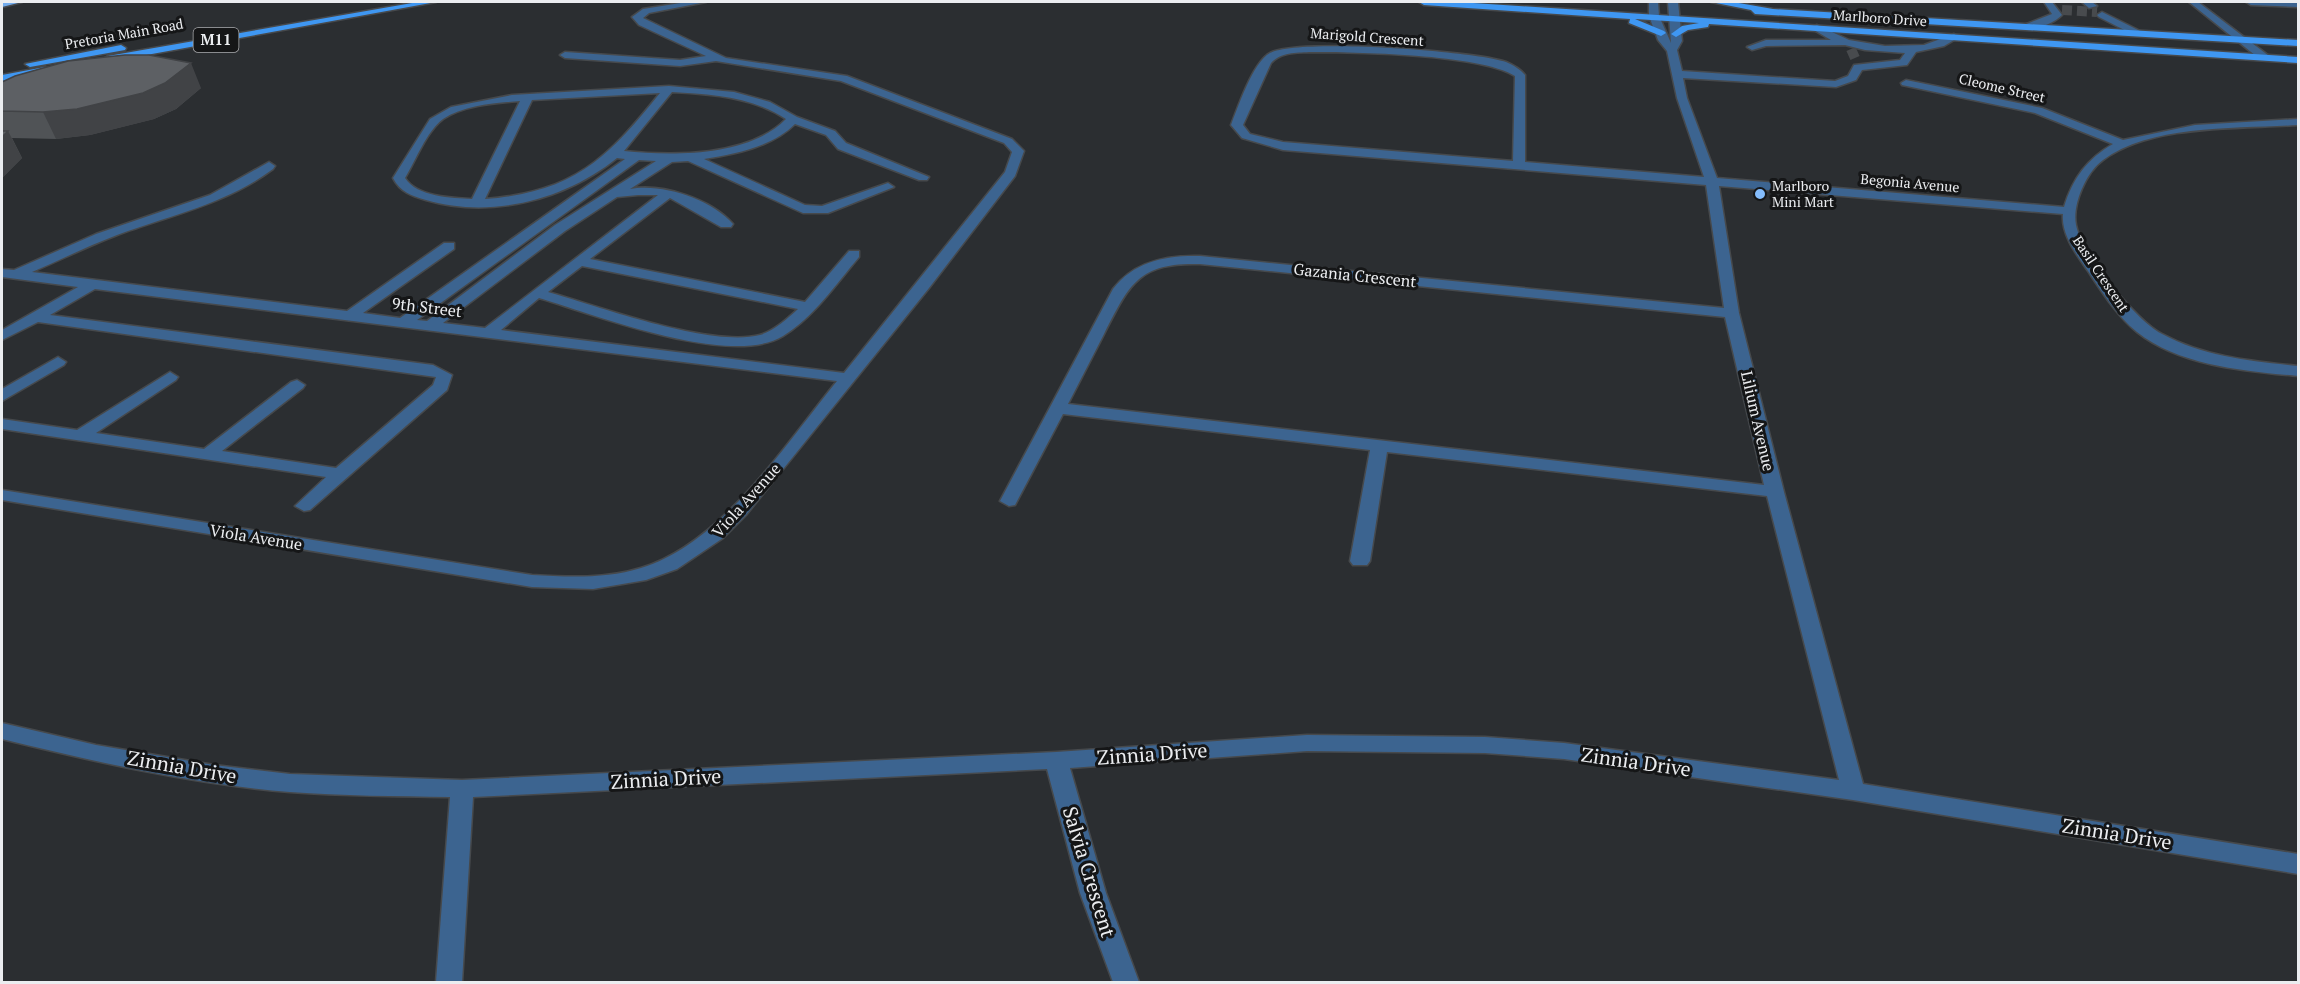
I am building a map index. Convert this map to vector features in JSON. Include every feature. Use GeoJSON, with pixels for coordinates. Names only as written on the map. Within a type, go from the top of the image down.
{"type":"FeatureCollection","features":[{"type":"Feature","properties":{"kind":"highway"},"geometry":{"type":"LineString","coordinates":[[2,4],[16,2]]}},
{"type":"Feature","properties":{"kind":"main road","name":"Pretoria Main Road"},"geometry":{"type":"LineString","coordinates":[[2,68],[393,2]]}},
{"type":"Feature","properties":{"kind":"main road","name":"Pretoria Main Road"},"geometry":{"type":"LineString","coordinates":[[2,78],[431,2]]}},
{"type":"Feature","properties":{"kind":"main road","name":"Marlboro Drive"},"geometry":{"type":"LineString","coordinates":[[1424,2],[1601,13],[1677,5]]}},
{"type":"Feature","properties":{"kind":"main road"},"geometry":{"type":"LineString","coordinates":[[1716,2],[1816,14]]}},
{"type":"Feature","properties":{"kind":"main road","name":"Marlboro Drive"},"geometry":{"type":"LineString","coordinates":[[1642,5],[1675,18],[2298,60]]}},
{"type":"Feature","properties":{"kind":"main road","name":"Marlboro Drive"},"geometry":{"type":"LineString","coordinates":[[1701,8],[2298,43]]}},
{"type":"Feature","properties":{"kind":"main road"},"geometry":{"type":"LineString","coordinates":[[1601,13],[1644,25],[1661,33]]}},
{"type":"Feature","properties":{"kind":"main road"},"geometry":{"type":"LineString","coordinates":[[1676,34],[1690,27],[1748,23]]}},
{"type":"Feature","properties":{"kind":"street"},"geometry":{"type":"LineString","coordinates":[[701,2],[646,11],[637,17],[642,23],[716,58]]}},
{"type":"Feature","properties":{"kind":"street"},"geometry":{"type":"LineString","coordinates":[[2193,2],[2265,58]]}},
{"type":"Feature","properties":{"kind":"street"},"geometry":{"type":"LineString","coordinates":[[2251,2],[2298,4]]}},
{"type":"Feature","properties":{"kind":"street","name":"Lilium Avenue"},"geometry":{"type":"LineString","coordinates":[[1672,50],[1677,41],[1675,18],[1677,5]]}},
{"type":"Feature","properties":{"kind":"street"},"geometry":{"type":"LineString","coordinates":[[2027,27],[2051,20],[2057,15],[2055,7]]}},
{"type":"Feature","properties":{"kind":"street","name":"Lilium Avenue"},"geometry":{"type":"LineString","coordinates":[[1653,8],[1661,33],[1672,50],[1676,74],[1712,181],[1732,313],[1775,492],[1853,791]]}},
{"type":"Feature","properties":{"kind":"street"},"geometry":{"type":"LineString","coordinates":[[2102,15],[2137,33]]}},
{"type":"Feature","properties":{"kind":"street"},"geometry":{"type":"LineString","coordinates":[[1817,28],[1853,54],[1937,46],[1954,37]]}},
{"type":"Feature","properties":{"kind":"street"},"geometry":{"type":"LineString","coordinates":[[1752,46],[1766,43],[1903,63],[1913,50]]}},
{"type":"Feature","properties":{"kind":"street","name":"Marigold Crescent"},"geometry":{"type":"LineString","coordinates":[[1519,165],[1520,75],[1504,66],[1481,61],[1318,48],[1285,50],[1268,61],[1237,125],[1246,136],[1271,144],[1519,165],[1712,181]]}},
{"type":"Feature","properties":{"kind":"street"},"geometry":{"type":"LineString","coordinates":[[1676,74],[1836,84],[1852,78],[1853,54]]}},
{"type":"Feature","properties":{"kind":"street"},"geometry":{"type":"LineString","coordinates":[[565,55],[680,63],[716,58]]}},
{"type":"Feature","properties":{"kind":"street","name":"Viola Avenue"},"geometry":{"type":"LineString","coordinates":[[2,495],[532,581],[606,582],[634,578],[677,562],[707,543],[740,511],[1011,173],[1016,165],[1018,152],[1008,141],[843,78],[738,64],[716,58]]}},
{"type":"Feature","properties":{"kind":"street","name":"Cleome Street"},"geometry":{"type":"LineString","coordinates":[[1905,83],[2038,110],[2122,144]]}},
{"type":"Feature","properties":{"kind":"street"},"geometry":{"type":"LineString","coordinates":[[669,89],[614,154],[592,171],[563,186],[523,197],[477,202],[429,196],[406,187],[399,178],[439,117],[476,103],[669,89],[734,95],[831,133],[836,142],[842,146],[923,177]]}},
{"type":"Feature","properties":{"kind":"street"},"geometry":{"type":"LineString","coordinates":[[477,202],[527,98]]}},
{"type":"Feature","properties":{"kind":"street"},"geometry":{"type":"LineString","coordinates":[[614,154],[669,158],[690,157],[751,143],[773,135],[793,119]]}},
{"type":"Feature","properties":{"kind":"street"},"geometry":{"type":"LineString","coordinates":[[2069,211],[2089,166],[2098,157],[2122,144],[2165,133],[2298,122]]}},
{"type":"Feature","properties":{"kind":"street"},"geometry":{"type":"LineString","coordinates":[[404,322],[637,156]]}},
{"type":"Feature","properties":{"kind":"street"},"geometry":{"type":"LineString","coordinates":[[690,157],[803,209],[812,211],[823,210],[888,187]]}},
{"type":"Feature","properties":{"kind":"street"},"geometry":{"type":"LineString","coordinates":[[432,325],[560,228],[669,158]]}},
{"type":"Feature","properties":{"kind":"street"},"geometry":{"type":"LineString","coordinates":[[8,274],[109,233],[225,194],[252,180],[269,166]]}},
{"type":"Feature","properties":{"kind":"street","name":"Begonia Avenue"},"geometry":{"type":"LineString","coordinates":[[1712,181],[2069,211]]}},
{"type":"Feature","properties":{"kind":"street"},"geometry":{"type":"LineString","coordinates":[[608,197],[645,189],[678,195],[726,224]]}},
{"type":"Feature","properties":{"kind":"street"},"geometry":{"type":"LineString","coordinates":[[489,333],[537,292],[669,193]]}},
{"type":"Feature","properties":{"kind":"street","name":"Basil Crescent"},"geometry":{"type":"LineString","coordinates":[[2069,211],[2069,226],[2079,248],[2140,327],[2168,344],[2204,356],[2244,365],[2298,371]]}},
{"type":"Feature","properties":{"kind":"street"},"geometry":{"type":"LineString","coordinates":[[350,316],[449,246]]}},
{"type":"Feature","properties":{"kind":"street"},"geometry":{"type":"LineString","coordinates":[[537,292],[712,342],[745,344],[766,339],[808,307],[854,254]]}},
{"type":"Feature","properties":{"kind":"street","name":"Gazania Crescent"},"geometry":{"type":"LineString","coordinates":[[1009,501],[1120,289],[1144,267],[1172,260],[1200,260],[1732,313]]}},
{"type":"Feature","properties":{"kind":"street"},"geometry":{"type":"LineString","coordinates":[[579,261],[808,307]]}},
{"type":"Feature","properties":{"kind":"street","name":"9th Street"},"geometry":{"type":"LineString","coordinates":[[8,274],[848,378]]}},
{"type":"Feature","properties":{"kind":"street"},"geometry":{"type":"LineString","coordinates":[[2,336],[93,284]]}},
{"type":"Feature","properties":{"kind":"street"},"geometry":{"type":"LineString","coordinates":[[35,317],[379,362],[432,370],[444,375],[441,387],[304,506]]}},
{"type":"Feature","properties":{"kind":"street"},"geometry":{"type":"LineString","coordinates":[[2,396],[58,362]]}},
{"type":"Feature","properties":{"kind":"street"},"geometry":{"type":"LineString","coordinates":[[81,435],[170,377]]}},
{"type":"Feature","properties":{"kind":"street"},"geometry":{"type":"LineString","coordinates":[[208,454],[297,385]]}},
{"type":"Feature","properties":{"kind":"street"},"geometry":{"type":"LineString","coordinates":[[1058,408],[1775,492]]}},
{"type":"Feature","properties":{"kind":"street"},"geometry":{"type":"LineString","coordinates":[[2,424],[340,474]]}},
{"type":"Feature","properties":{"kind":"street"},"geometry":{"type":"LineString","coordinates":[[1360,561],[1379,445]]}},
{"type":"Feature","properties":{"kind":"street","name":"Zinnia Drive"},"geometry":{"type":"LineString","coordinates":[[2,731],[96,753],[214,774],[290,783],[462,789],[1056,760],[1307,743],[1485,745],[1564,751],[1853,791],[2298,864]]}},
{"type":"Feature","properties":{"kind":"street","name":"Salvia Crescent"},"geometry":{"type":"LineString","coordinates":[[1056,760],[1093,893],[1126,982]]}},
{"type":"Feature","properties":{"kind":"street"},"geometry":{"type":"LineString","coordinates":[[449,982],[462,789]]}},
{"type":"Feature","properties":{"kind":"building"},"geometry":{"type":"Polygon","coordinates":[[[149,55],[191,63],[165,83],[143,93],[77,109],[43,112],[2,111],[2,82],[15,76],[68,61],[149,55]]]}},
{"type":"Feature","properties":{"kind":"tunnel"},"geometry":{"type":"LineString","coordinates":[[2062,10],[2097,12]]}},
{"type":"Feature","properties":{"kind":"tunnel"},"geometry":{"type":"LineString","coordinates":[[1851,49],[1855,58]]}},
{"type":"Feature","properties":{"kind":"place","name":"Marlboro Mini Mart"},"geometry":{"type":"Point","coordinates":[1760,194]}}]}
